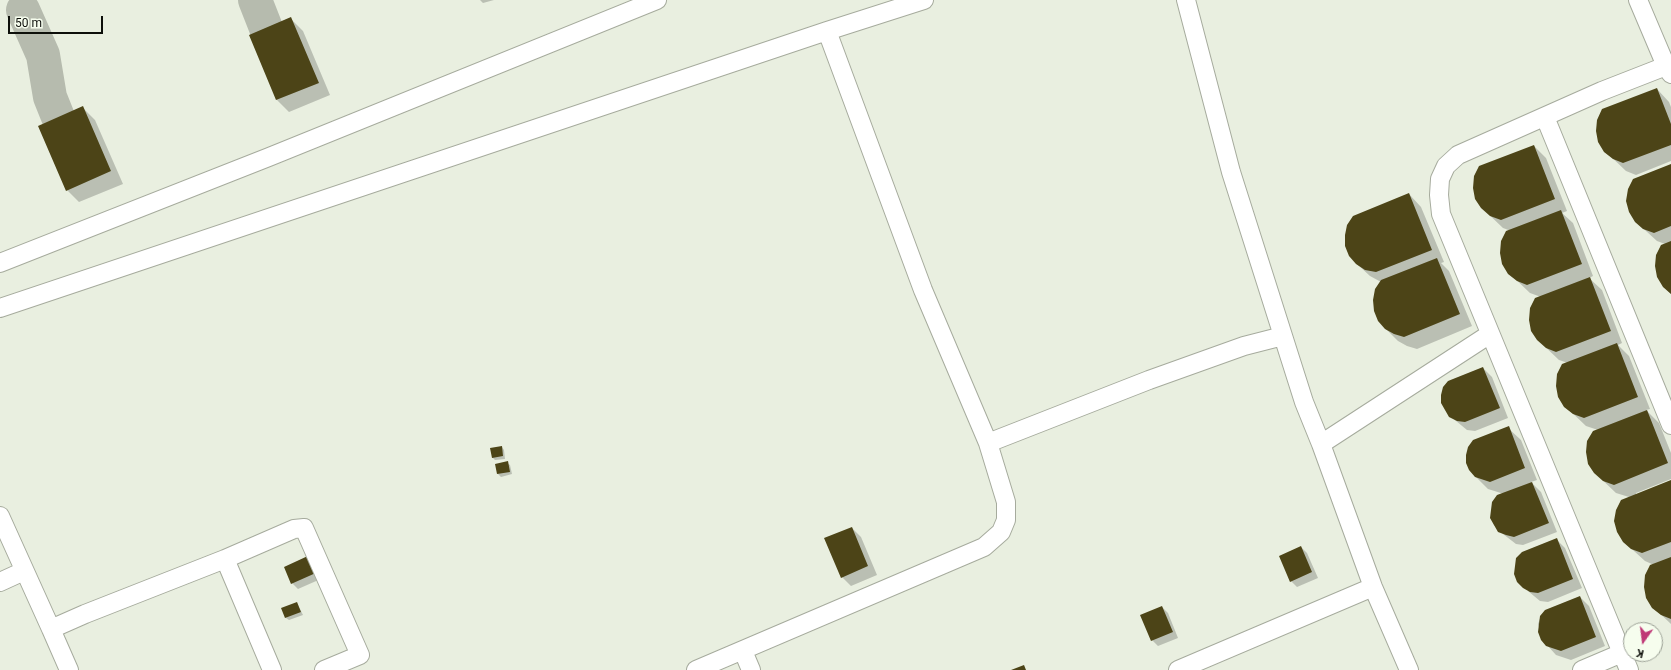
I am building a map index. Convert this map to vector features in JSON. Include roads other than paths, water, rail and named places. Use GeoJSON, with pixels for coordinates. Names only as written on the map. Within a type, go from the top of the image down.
{"type":"FeatureCollection","features":[{"type":"Feature","properties":{"kind":"lane"},"geometry":{"type":"LineString","coordinates":[[0,263],[269,157],[657,0]]}},
{"type":"Feature","properties":{"kind":"lane"},"geometry":{"type":"LineString","coordinates":[[0,308],[827,31],[924,0]]}},
{"type":"Feature","properties":{"kind":"lane"},"geometry":{"type":"LineString","coordinates":[[1186,0],[1231,172],[1304,402],[1321,444],[1373,587],[1409,670]]}},
{"type":"Feature","properties":{"kind":"lane"},"geometry":{"type":"LineString","coordinates":[[1629,670],[1442,214],[1439,195],[1440,179],[1446,166],[1458,155],[1602,91],[1669,70],[1638,0]]}},
{"type":"Feature","properties":{"kind":"lane"},"geometry":{"type":"LineString","coordinates":[[696,670],[984,547],[1001,532],[1006,520],[1006,502],[988,442],[923,290],[827,31]]}},
{"type":"Feature","properties":{"kind":"lane"},"geometry":{"type":"LineString","coordinates":[[1545,117],[1671,425]]}},
{"type":"Feature","properties":{"kind":"lane"},"geometry":{"type":"LineString","coordinates":[[1321,444],[1490,334]]}},
{"type":"Feature","properties":{"kind":"lane"},"geometry":{"type":"LineString","coordinates":[[988,442],[1149,380],[1244,346],[1283,336]]}},
{"type":"Feature","properties":{"kind":"lane"},"geometry":{"type":"LineString","coordinates":[[0,516],[69,670]]}},
{"type":"Feature","properties":{"kind":"lane"},"geometry":{"type":"LineString","coordinates":[[51,629],[294,530],[304,528],[360,656],[324,670]]}},
{"type":"Feature","properties":{"kind":"lane"},"geometry":{"type":"LineString","coordinates":[[225,559],[272,670]]}},
{"type":"Feature","properties":{"kind":"lane"},"geometry":{"type":"LineString","coordinates":[[0,582],[24,571]]}},
{"type":"Feature","properties":{"kind":"lane"},"geometry":{"type":"LineString","coordinates":[[1178,670],[1373,587]]}},
{"type":"Feature","properties":{"kind":"lane"},"geometry":{"type":"LineString","coordinates":[[743,651],[752,670]]}},
{"type":"Feature","properties":{"kind":"lane"},"geometry":{"type":"LineString","coordinates":[[1582,670],[1622,653]]}}]}
